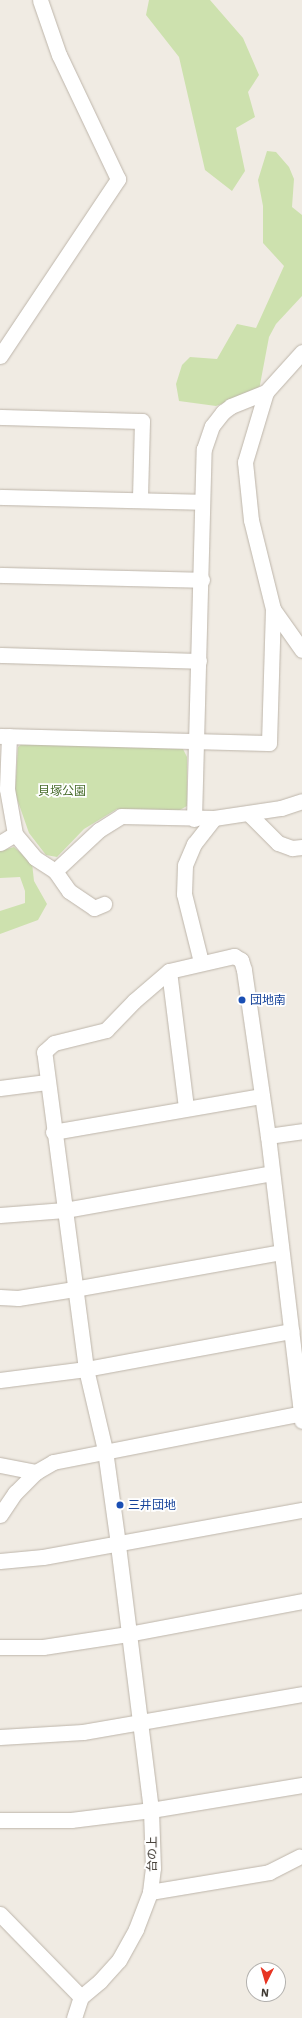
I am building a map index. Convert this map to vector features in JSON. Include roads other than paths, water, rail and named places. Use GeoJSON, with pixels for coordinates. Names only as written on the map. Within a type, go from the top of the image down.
{"type":"FeatureCollection","features":[{"type":"Feature","properties":{"kind":"street"},"geometry":{"type":"LineString","coordinates":[[0,356],[118,179],[59,55],[40,0]]}},
{"type":"Feature","properties":{"kind":"street"},"geometry":{"type":"LineString","coordinates":[[104,904],[94,908],[69,891],[55,871],[35,858],[15,834],[6,789],[4,736],[269,743],[273,609],[251,520],[245,462],[266,392],[302,352]]}},
{"type":"Feature","properties":{"kind":"street"},"geometry":{"type":"LineString","coordinates":[[194,819],[202,580],[204,449],[212,426],[231,406],[266,392]]}},
{"type":"Feature","properties":{"kind":"street"},"geometry":{"type":"LineString","coordinates":[[0,418],[142,421],[140,500]]}},
{"type":"Feature","properties":{"kind":"street"},"geometry":{"type":"LineString","coordinates":[[0,498],[202,502]]}},
{"type":"Feature","properties":{"kind":"street"},"geometry":{"type":"LineString","coordinates":[[0,575],[202,580]]}},
{"type":"Feature","properties":{"kind":"street"},"geometry":{"type":"LineString","coordinates":[[273,609],[302,650]]}},
{"type":"Feature","properties":{"kind":"street"},"geometry":{"type":"LineString","coordinates":[[0,655],[199,661]]}},
{"type":"Feature","properties":{"kind":"street"},"geometry":{"type":"LineString","coordinates":[[55,871],[99,830],[121,816],[194,819],[214,818],[249,814],[281,808],[302,801]]}},
{"type":"Feature","properties":{"kind":"street"},"geometry":{"type":"LineString","coordinates":[[249,814],[278,843],[292,848],[302,847]]}},
{"type":"Feature","properties":{"kind":"street"},"geometry":{"type":"LineString","coordinates":[[201,962],[184,894],[185,866],[194,844],[214,818]]}},
{"type":"Feature","properties":{"kind":"street"},"geometry":{"type":"LineString","coordinates":[[0,843],[15,834]]}},
{"type":"Feature","properties":{"kind":"street"},"geometry":{"type":"LineString","coordinates":[[0,1515],[15,1493],[36,1472],[53,1462],[105,1450],[302,1416],[268,1136],[241,960],[234,956],[201,962],[169,971],[186,1108]]}},
{"type":"Feature","properties":{"kind":"street","name":"台の上"},"geometry":{"type":"LineString","coordinates":[[81,1997],[100,1981],[119,1960],[136,1929],[150,1892],[153,1868],[151,1810],[138,1722],[118,1544],[105,1450],[86,1369],[53,1132],[44,1052],[54,1043],[106,1030],[134,1001],[169,971]]}},
{"type":"Feature","properties":{"kind":"street"},"geometry":{"type":"LineString","coordinates":[[0,1088],[47,1082]]}},
{"type":"Feature","properties":{"kind":"street"},"geometry":{"type":"LineString","coordinates":[[53,1132],[262,1096]]}},
{"type":"Feature","properties":{"kind":"street"},"geometry":{"type":"LineString","coordinates":[[268,1136],[302,1131]]}},
{"type":"Feature","properties":{"kind":"street"},"geometry":{"type":"LineString","coordinates":[[0,1215],[65,1210],[272,1173]]}},
{"type":"Feature","properties":{"kind":"street"},"geometry":{"type":"LineString","coordinates":[[0,1297],[18,1298],[281,1252]]}},
{"type":"Feature","properties":{"kind":"street"},"geometry":{"type":"LineString","coordinates":[[0,1380],[86,1369],[292,1331]]}},
{"type":"Feature","properties":{"kind":"street"},"geometry":{"type":"LineString","coordinates":[[0,1465],[36,1472]]}},
{"type":"Feature","properties":{"kind":"street"},"geometry":{"type":"LineString","coordinates":[[0,1561],[43,1557],[302,1510]]}},
{"type":"Feature","properties":{"kind":"street"},"geometry":{"type":"LineString","coordinates":[[0,1647],[43,1647],[128,1634],[302,1601]]}},
{"type":"Feature","properties":{"kind":"street"},"geometry":{"type":"LineString","coordinates":[[0,1738],[83,1732],[302,1694]]}},
{"type":"Feature","properties":{"kind":"street"},"geometry":{"type":"LineString","coordinates":[[0,1820],[71,1820],[151,1810],[302,1785]]}},
{"type":"Feature","properties":{"kind":"street"},"geometry":{"type":"LineString","coordinates":[[150,1892],[269,1872],[301,1854]]}},
{"type":"Feature","properties":{"kind":"street"},"geometry":{"type":"LineString","coordinates":[[0,1914],[81,1997],[74,2018]]}},
{"type":"Feature","properties":{"kind":"place","name":"団地南"},"geometry":{"type":"Point","coordinates":[242,1000]}},
{"type":"Feature","properties":{"kind":"place","name":"三井団地"},"geometry":{"type":"Point","coordinates":[120,1505]}},
{"type":"Feature","properties":{"kind":"park label","name":"貝塚公園"},"geometry":{"type":"Point","coordinates":[62,791]}}]}
